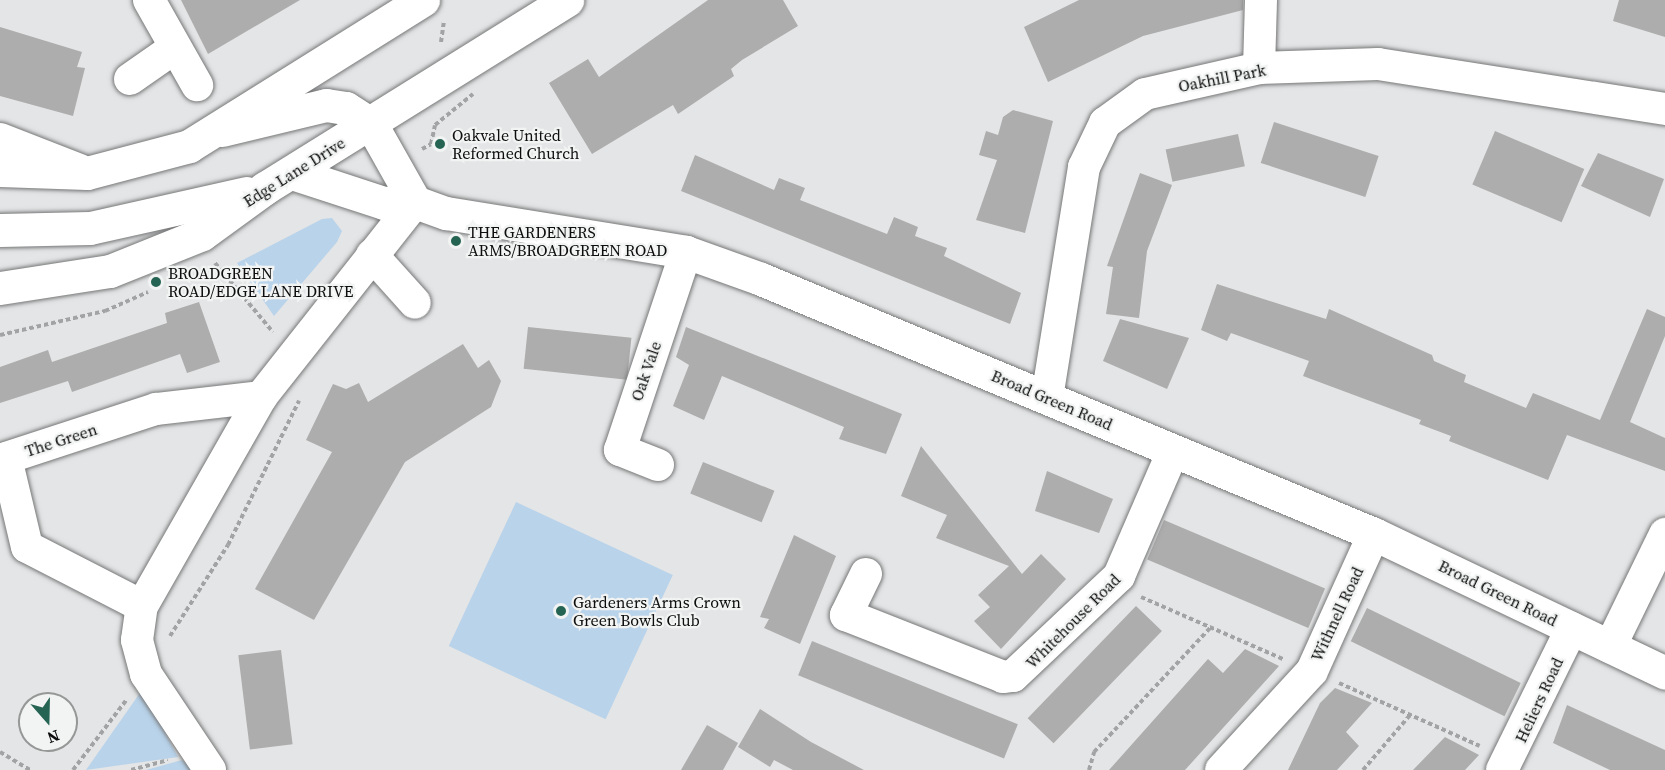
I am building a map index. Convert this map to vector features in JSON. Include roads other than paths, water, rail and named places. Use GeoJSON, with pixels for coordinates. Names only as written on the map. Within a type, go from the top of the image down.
{"type":"FeatureCollection","features":[{"type":"Feature","properties":{"kind":"main road"},"geometry":{"type":"LineString","coordinates":[[222,130],[423,0]]}},
{"type":"Feature","properties":{"kind":"main road","name":"Edge Lane Drive"},"geometry":{"type":"LineString","coordinates":[[0,288],[68,281],[163,253],[202,234],[278,180],[567,0]]}},
{"type":"Feature","properties":{"kind":"main road"},"geometry":{"type":"LineString","coordinates":[[0,170],[87,173],[136,164],[222,130],[326,105],[346,108],[371,124],[415,202]]}},
{"type":"Feature","properties":{"kind":"main road"},"geometry":{"type":"LineString","coordinates":[[0,230],[90,228],[278,180]]}},
{"type":"Feature","properties":{"kind":"main road","name":"Broad Green Road"},"geometry":{"type":"LineString","coordinates":[[278,180],[355,196],[415,202],[446,213],[686,252],[1047,398],[1374,534],[1665,673]]}},
{"type":"Feature","properties":{"kind":"street"},"geometry":{"type":"LineString","coordinates":[[149,0],[173,49],[197,85]]}},
{"type":"Feature","properties":{"kind":"street"},"geometry":{"type":"LineString","coordinates":[[1259,68],[1261,0]]}},
{"type":"Feature","properties":{"kind":"street"},"geometry":{"type":"LineString","coordinates":[[130,79],[173,49]]}},
{"type":"Feature","properties":{"kind":"street","name":"Oakhill Park"},"geometry":{"type":"LineString","coordinates":[[1047,398],[1084,167],[1096,136],[1116,111],[1145,93],[1259,68],[1378,64],[1665,109]]}},
{"type":"Feature","properties":{"kind":"street"},"geometry":{"type":"LineString","coordinates":[[0,140],[87,173]]}},
{"type":"Feature","properties":{"kind":"street"},"geometry":{"type":"LineString","coordinates":[[202,761],[146,674],[137,640],[142,606],[261,396],[291,354],[415,202]]}},
{"type":"Feature","properties":{"kind":"street","name":"Oak Vale"},"geometry":{"type":"LineString","coordinates":[[658,465],[620,450],[686,252]]}},
{"type":"Feature","properties":{"kind":"street"},"geometry":{"type":"LineString","coordinates":[[372,255],[416,303]]}},
{"type":"Feature","properties":{"kind":"street","name":"The Green"},"geometry":{"type":"LineString","coordinates":[[142,606],[27,547],[6,458],[156,409],[261,396]]}},
{"type":"Feature","properties":{"kind":"street","name":"Whitehouse Road"},"geometry":{"type":"LineString","coordinates":[[867,574],[846,615],[1003,678],[1021,672],[1039,658],[1116,580],[1173,451]]}},
{"type":"Feature","properties":{"kind":"street","name":"Withnell Road"},"geometry":{"type":"LineString","coordinates":[[1221,770],[1312,671],[1374,534]]}},
{"type":"Feature","properties":{"kind":"street"},"geometry":{"type":"LineString","coordinates":[[1610,647],[1665,534]]}},
{"type":"Feature","properties":{"kind":"street","name":"Heliers Road"},"geometry":{"type":"LineString","coordinates":[[1507,765],[1572,628]]}},
{"type":"Feature","properties":{"kind":"place","name":"Oakvale United Reformed Church"},"geometry":{"type":"Point","coordinates":[440,144]}},
{"type":"Feature","properties":{"kind":"place","name":"THE GARDENERS ARMS/BROADGREEN ROAD"},"geometry":{"type":"Point","coordinates":[456,241]}},
{"type":"Feature","properties":{"kind":"place","name":"BROADGREEN ROAD/EDGE LANE DRIVE"},"geometry":{"type":"Point","coordinates":[156,282]}},
{"type":"Feature","properties":{"kind":"place","name":"Gardeners Arms Crown Green Bowls Club"},"geometry":{"type":"Point","coordinates":[561,611]}}]}
